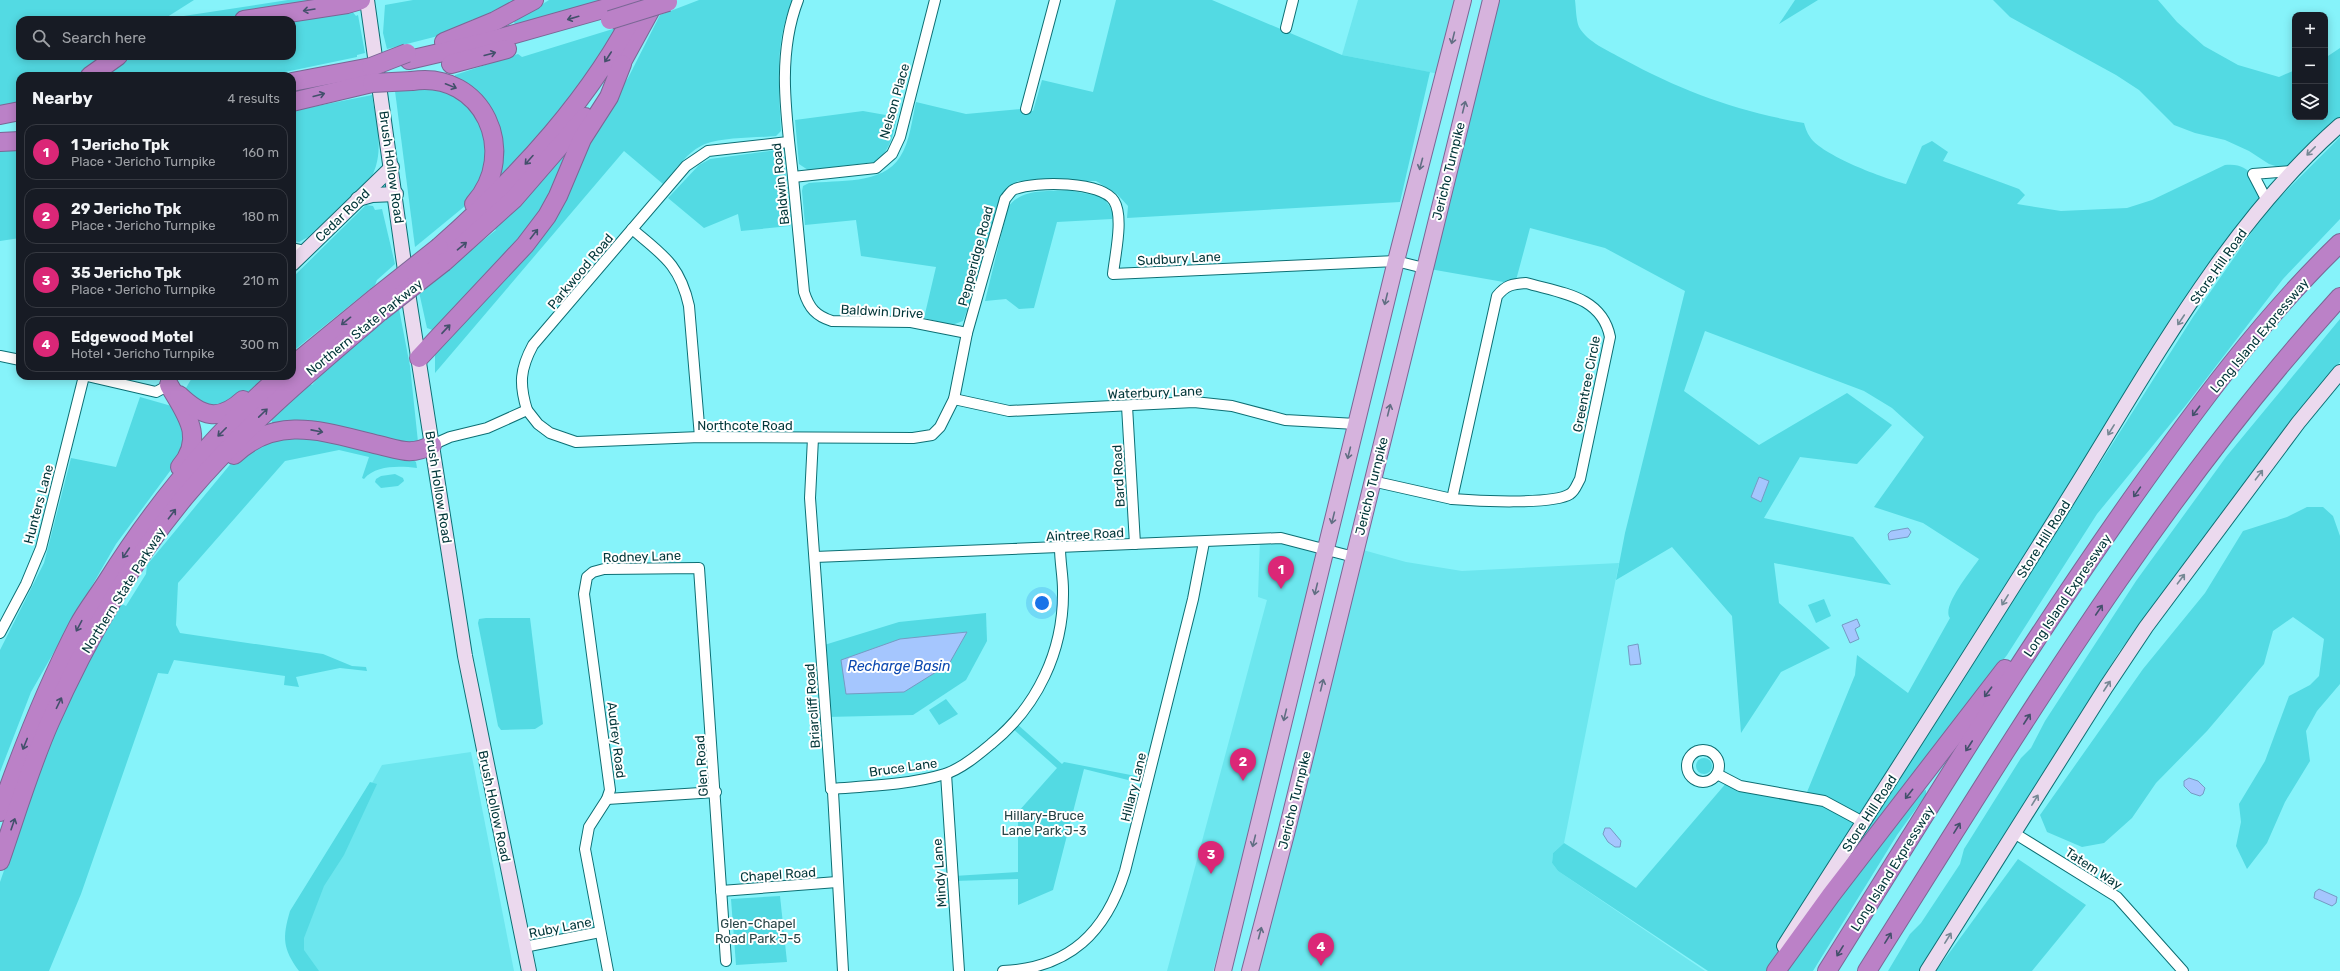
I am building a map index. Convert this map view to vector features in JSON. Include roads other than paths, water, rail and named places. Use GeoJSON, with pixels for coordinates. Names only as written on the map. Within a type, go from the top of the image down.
{"type":"FeatureCollection","features":[{"type":"Feature","properties":{"kind":"highway"},"geometry":{"type":"LineString","coordinates":[[270,16],[346,4],[360,0]]}},
{"type":"Feature","properties":{"kind":"highway"},"geometry":{"type":"LineString","coordinates":[[410,67],[464,35],[496,21],[534,0]]}},
{"type":"Feature","properties":{"kind":"highway"},"geometry":{"type":"LineString","coordinates":[[610,14],[635,0]]}},
{"type":"Feature","properties":{"kind":"highway","name":"Northern State Parkway"},"geometry":{"type":"LineString","coordinates":[[441,254],[547,140],[598,72],[641,0]]}},
{"type":"Feature","properties":{"kind":"highway"},"geometry":{"type":"LineString","coordinates":[[296,82],[344,80],[410,67],[479,57],[610,14],[665,0]]}},
{"type":"Feature","properties":{"kind":"highway","name":"Northern State Parkway"},"geometry":{"type":"LineString","coordinates":[[296,362],[309,351],[378,304],[441,254],[480,231],[529,183],[586,116],[665,0]]}},
{"type":"Feature","properties":{"kind":"highway"},"geometry":{"type":"LineString","coordinates":[[96,72],[112,60]]}},
{"type":"Feature","properties":{"kind":"highway"},"geometry":{"type":"LineString","coordinates":[[419,358],[525,245],[547,216],[558,196],[582,139],[609,97],[622,64]]}},
{"type":"Feature","properties":{"kind":"highway"},"geometry":{"type":"LineString","coordinates":[[410,67],[467,95],[482,111],[490,124],[494,140],[494,164],[488,184],[441,254]]}},
{"type":"Feature","properties":{"kind":"highway"},"geometry":{"type":"LineString","coordinates":[[296,100],[344,80]]}},
{"type":"Feature","properties":{"kind":"highway"},"geometry":{"type":"LineString","coordinates":[[0,115],[16,112]]}},
{"type":"Feature","properties":{"kind":"highway"},"geometry":{"type":"LineString","coordinates":[[0,126],[16,124]]}},
{"type":"Feature","properties":{"kind":"highway"},"geometry":{"type":"LineString","coordinates":[[0,142],[16,141]]}},
{"type":"Feature","properties":{"kind":"highway","name":"Long Island Expressway"},"geometry":{"type":"LineString","coordinates":[[1827,971],[2041,633],[2105,538],[2214,388],[2270,318],[2340,244]]}},
{"type":"Feature","properties":{"kind":"highway"},"geometry":{"type":"LineString","coordinates":[[1867,971],[2067,657],[2130,564],[2242,413],[2297,344],[2340,297]]}},
{"type":"Feature","properties":{"kind":"highway","name":"Northern State Parkway"},"geometry":{"type":"LineString","coordinates":[[0,861],[49,723],[83,654],[141,556],[189,493],[262,414],[378,304]]}},
{"type":"Feature","properties":{"kind":"highway"},"geometry":{"type":"LineString","coordinates":[[148,520],[173,476],[187,458],[192,445],[190,424],[171,380]]}},
{"type":"Feature","properties":{"kind":"highway"},"geometry":{"type":"LineString","coordinates":[[172,380],[197,410],[217,414],[229,411],[269,380]]}},
{"type":"Feature","properties":{"kind":"highway","name":"Northern State Parkway"},"geometry":{"type":"LineString","coordinates":[[0,812],[46,694],[78,626],[148,520],[217,437],[276,380]]}},
{"type":"Feature","properties":{"kind":"highway"},"geometry":{"type":"LineString","coordinates":[[189,493],[245,446],[264,435],[281,430],[314,430],[412,452],[432,445]]}},
{"type":"Feature","properties":{"kind":"highway"},"geometry":{"type":"LineString","coordinates":[[1776,971],[1831,896],[2105,538]]}},
{"type":"Feature","properties":{"kind":"main road","name":"Brush Hollow Road"},"geometry":{"type":"LineString","coordinates":[[367,0],[419,358],[465,656],[529,971]]}},
{"type":"Feature","properties":{"kind":"main road","name":"Jericho Turnpike"},"geometry":{"type":"LineString","coordinates":[[1223,971],[1396,261],[1462,0]]}},
{"type":"Feature","properties":{"kind":"main road","name":"Jericho Turnpike"},"geometry":{"type":"LineString","coordinates":[[1250,971],[1286,834],[1491,0]]}},
{"type":"Feature","properties":{"kind":"main road","name":"Store Hill Road"},"geometry":{"type":"LineString","coordinates":[[1769,971],[2006,600],[2151,364],[2232,245],[2266,199],[2291,171],[2340,125]]}},
{"type":"Feature","properties":{"kind":"main road","name":"Cedar Road"},"geometry":{"type":"LineString","coordinates":[[298,249],[392,167]]}},
{"type":"Feature","properties":{"kind":"main road"},"geometry":{"type":"LineString","coordinates":[[357,199],[372,195],[396,194]]}},
{"type":"Feature","properties":{"kind":"main road"},"geometry":{"type":"LineString","coordinates":[[1927,971],[2146,626],[2309,409],[2340,372]]}},
{"type":"Feature","properties":{"kind":"street","name":"Baldwin Road"},"geometry":{"type":"LineString","coordinates":[[798,0],[788,39],[784,72],[788,142],[793,177],[804,292],[808,306],[823,318]]}},
{"type":"Feature","properties":{"kind":"street","name":"Nelson Place"},"geometry":{"type":"LineString","coordinates":[[793,177],[876,168],[887,160],[900,137],[935,0]]}},
{"type":"Feature","properties":{"kind":"street"},"geometry":{"type":"LineString","coordinates":[[1026,109],[1054,0]]}},
{"type":"Feature","properties":{"kind":"street"},"geometry":{"type":"LineString","coordinates":[[1286,28],[1293,0]]}},
{"type":"Feature","properties":{"kind":"street","name":"Parkwood Road"},"geometry":{"type":"LineString","coordinates":[[527,410],[521,391],[522,371],[533,345],[686,166],[701,154],[722,148],[788,142]]}},
{"type":"Feature","properties":{"kind":"street"},"geometry":{"type":"LineString","coordinates":[[2266,199],[2253,174],[2291,171]]}},
{"type":"Feature","properties":{"kind":"street","name":"Sudbury Lane"},"geometry":{"type":"LineString","coordinates":[[1013,189],[1029,185],[1078,186],[1097,189],[1106,193],[1114,201],[1118,218],[1113,274],[1396,261],[1424,268]]}},
{"type":"Feature","properties":{"kind":"street","name":"Pepperidge Road"},"geometry":{"type":"LineString","coordinates":[[967,333],[980,291],[998,219],[1005,199],[1013,189]]}},
{"type":"Feature","properties":{"kind":"street"},"geometry":{"type":"LineString","coordinates":[[632,229],[666,258],[678,273],[685,287],[689,306],[700,437]]}},
{"type":"Feature","properties":{"kind":"street","name":"Greentree Circle"},"geometry":{"type":"LineString","coordinates":[[1372,481],[1452,499],[1547,499],[1564,497],[1574,491],[1580,479],[1610,337],[1604,318],[1593,306],[1526,283],[1511,284],[1504,287],[1497,296],[1452,499]]}},
{"type":"Feature","properties":{"kind":"street","name":"Baldwin Drive"},"geometry":{"type":"LineString","coordinates":[[823,318],[832,321],[911,322],[967,333]]}},
{"type":"Feature","properties":{"kind":"street"},"geometry":{"type":"LineString","coordinates":[[954,399],[967,333]]}},
{"type":"Feature","properties":{"kind":"street"},"geometry":{"type":"LineString","coordinates":[[0,356],[16,359]]}},
{"type":"Feature","properties":{"kind":"street","name":"Hunters Lane"},"geometry":{"type":"LineString","coordinates":[[0,633],[26,584],[41,548],[83,380]]}},
{"type":"Feature","properties":{"kind":"street"},"geometry":{"type":"LineString","coordinates":[[104,380],[153,392],[160,391],[170,380]]}},
{"type":"Feature","properties":{"kind":"street","name":"Northcote Road"},"geometry":{"type":"LineString","coordinates":[[527,410],[538,424],[550,433],[576,442],[700,437],[925,437],[932,435],[940,427],[954,399]]}},
{"type":"Feature","properties":{"kind":"street","name":"Waterbury Lane"},"geometry":{"type":"LineString","coordinates":[[954,399],[1009,411],[1194,402],[1218,404],[1285,420],[1356,424]]}},
{"type":"Feature","properties":{"kind":"street","name":"Bard Road"},"geometry":{"type":"LineString","coordinates":[[1127,406],[1135,544]]}},
{"type":"Feature","properties":{"kind":"street"},"geometry":{"type":"LineString","coordinates":[[432,445],[450,438],[487,428],[527,410]]}},
{"type":"Feature","properties":{"kind":"street","name":"Briarcliff Road"},"geometry":{"type":"LineString","coordinates":[[813,438],[810,498],[831,789],[833,792],[843,971]]}},
{"type":"Feature","properties":{"kind":"street","name":"Aintree Road"},"geometry":{"type":"LineString","coordinates":[[814,558],[1281,538],[1325,551],[1354,557]]}},
{"type":"Feature","properties":{"kind":"street","name":"Hillary Lane"},"geometry":{"type":"LineString","coordinates":[[1003,971],[1033,968],[1070,953],[1090,936],[1112,907],[1126,871],[1191,607],[1204,542]]}},
{"type":"Feature","properties":{"kind":"street","name":"Bruce Lane"},"geometry":{"type":"LineString","coordinates":[[831,789],[894,784],[946,774],[979,754],[1004,733],[1024,713],[1039,688],[1053,657],[1060,627],[1063,591],[1060,548]]}},
{"type":"Feature","properties":{"kind":"street","name":"Rodney Lane"},"geometry":{"type":"LineString","coordinates":[[587,577],[593,572],[604,569],[699,568]]}},
{"type":"Feature","properties":{"kind":"street","name":"Glen Road"},"geometry":{"type":"LineString","coordinates":[[699,568],[716,792],[726,961]]}},
{"type":"Feature","properties":{"kind":"street","name":"Audrey Road"},"geometry":{"type":"LineString","coordinates":[[587,577],[584,594],[610,780],[610,790],[607,798],[589,827],[585,849],[608,971]]}},
{"type":"Feature","properties":{"kind":"street","name":"Mindy Lane"},"geometry":{"type":"LineString","coordinates":[[946,774],[959,971]]}},
{"type":"Feature","properties":{"kind":"street"},"geometry":{"type":"LineString","coordinates":[[1717,774],[1740,786],[1824,801],[1863,822]]}},
{"type":"Feature","properties":{"kind":"street"},"geometry":{"type":"LineString","coordinates":[[607,798],[716,792]]}},
{"type":"Feature","properties":{"kind":"street","name":"Tatem Way"},"geometry":{"type":"LineString","coordinates":[[2014,833],[2116,897],[2183,971]]}},
{"type":"Feature","properties":{"kind":"street","name":"Chapel Road"},"geometry":{"type":"LineString","coordinates":[[721,891],[837,882]]}},
{"type":"Feature","properties":{"kind":"street","name":"Ruby Lane"},"geometry":{"type":"LineString","coordinates":[[524,947],[600,932]]}},
{"type":"Feature","properties":{"kind":"water"},"geometry":{"type":"Polygon","coordinates":[[[1759,477],[1769,481],[1761,502],[1751,497],[1759,477]]]}},
{"type":"Feature","properties":{"kind":"water"},"geometry":{"type":"Polygon","coordinates":[[[1908,528],[1911,532],[1908,537],[1889,540],[1888,534],[1891,531],[1908,528]]]}},
{"type":"Feature","properties":{"kind":"water"},"geometry":{"type":"Polygon","coordinates":[[[1857,619],[1860,626],[1855,629],[1859,639],[1850,643],[1842,625],[1857,619]]]}},
{"type":"Feature","properties":{"kind":"water","name":"Recharge Basin"},"geometry":{"type":"Polygon","coordinates":[[[967,632],[949,664],[904,692],[846,694],[841,660],[900,639],[967,632]]]}},
{"type":"Feature","properties":{"kind":"water"},"geometry":{"type":"Polygon","coordinates":[[[1638,644],[1641,664],[1630,665],[1628,646],[1638,644]]]}},
{"type":"Feature","properties":{"kind":"water"},"geometry":{"type":"Polygon","coordinates":[[[2189,778],[2198,781],[2205,788],[2203,794],[2200,796],[2191,793],[2184,786],[2184,781],[2189,778]]]}},
{"type":"Feature","properties":{"kind":"water"},"geometry":{"type":"Polygon","coordinates":[[[1605,828],[1610,828],[1621,841],[1620,847],[1615,847],[1608,842],[1603,834],[1605,828]]]}},
{"type":"Feature","properties":{"kind":"water"},"geometry":{"type":"Polygon","coordinates":[[[2319,889],[2337,897],[2336,903],[2332,906],[2314,898],[2315,892],[2319,889]]]}},
{"type":"Feature","properties":{"kind":"place","name":"1 Jericho Tpk"},"geometry":{"type":"Point","coordinates":[1281,589]}},
{"type":"Feature","properties":{"kind":"place","name":"29 Jericho Tpk"},"geometry":{"type":"Point","coordinates":[1243,781]}},
{"type":"Feature","properties":{"kind":"place","name":"35 Jericho Tpk"},"geometry":{"type":"Point","coordinates":[1211,874]}},
{"type":"Feature","properties":{"kind":"place","name":"Edgewood Motel"},"geometry":{"type":"Point","coordinates":[1321,966]}},
{"type":"Feature","properties":{"kind":"park label","name":"Hillary-Bruce Lane Park J-3"},"geometry":{"type":"Point","coordinates":[1044,822]}},
{"type":"Feature","properties":{"kind":"park label","name":"Glen-Chapel Road Park J-5"},"geometry":{"type":"Point","coordinates":[758,930]}}]}
